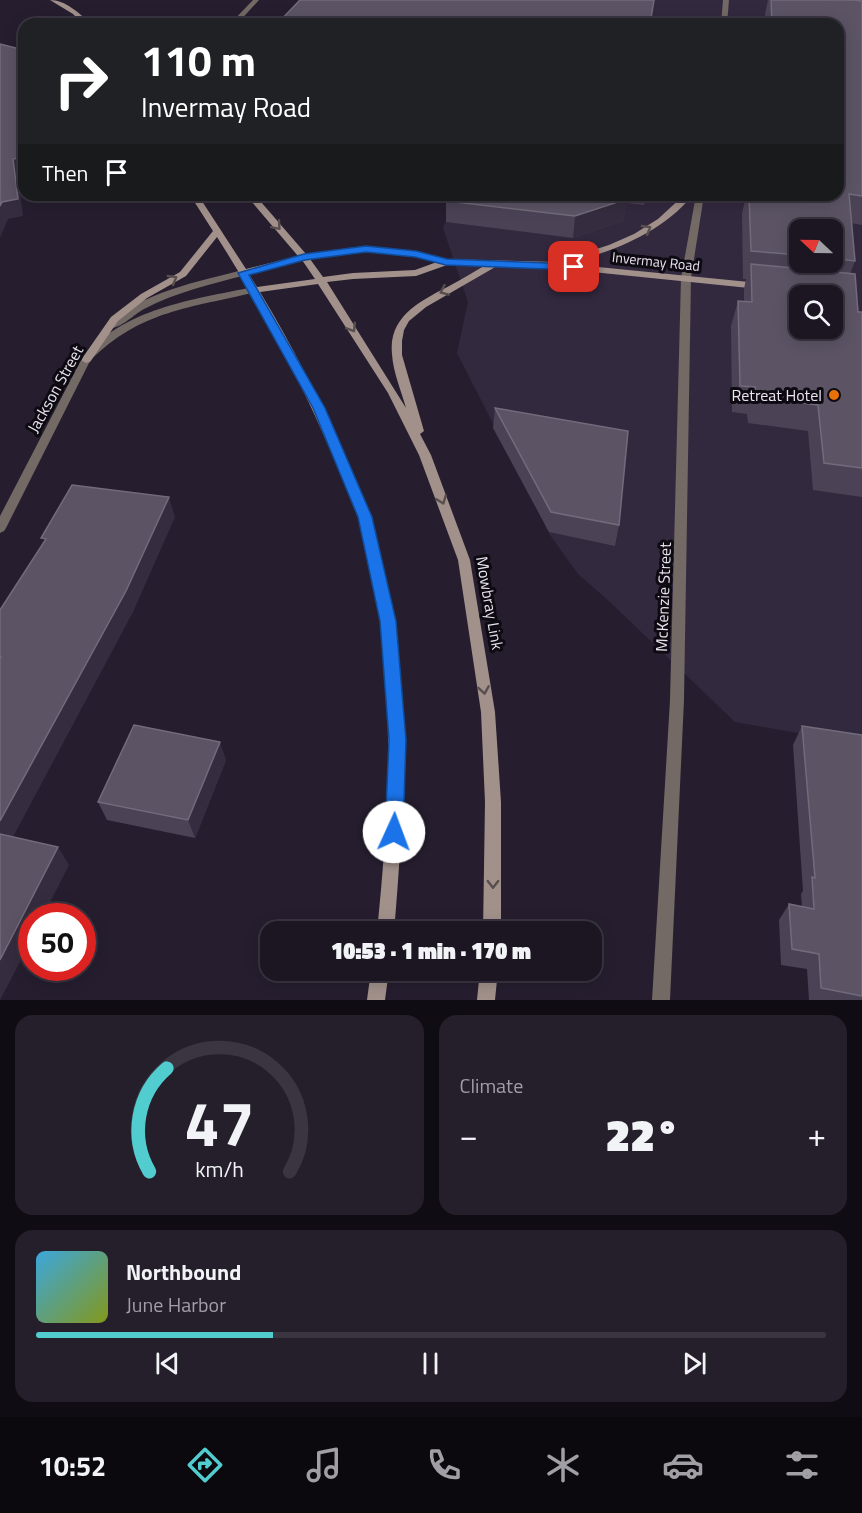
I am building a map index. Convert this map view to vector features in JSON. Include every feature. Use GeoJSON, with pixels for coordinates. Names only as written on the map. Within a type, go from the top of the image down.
{"type":"FeatureCollection","features":[{"type":"Feature","properties":{"kind":"main road"},"geometry":{"type":"LineString","coordinates":[[53,0],[80,18]]}},
{"type":"Feature","properties":{"kind":"main road"},"geometry":{"type":"LineString","coordinates":[[198,201],[218,230],[319,408],[365,517],[388,621],[397,740],[393,856],[386,921]]}},
{"type":"Feature","properties":{"kind":"main road"},"geometry":{"type":"LineString","coordinates":[[255,201],[304,257],[320,280]]}},
{"type":"Feature","properties":{"kind":"main road"},"geometry":{"type":"LineString","coordinates":[[554,266],[628,240],[661,221],[683,201]]}},
{"type":"Feature","properties":{"kind":"main road"},"geometry":{"type":"LineString","coordinates":[[86,360],[121,312],[190,268],[218,230]]}},
{"type":"Feature","properties":{"kind":"main road","name":"Invermay Road"},"geometry":{"type":"LineString","coordinates":[[243,273],[304,257],[366,249],[416,254],[446,262],[554,266],[772,287]]}},
{"type":"Feature","properties":{"kind":"main road","name":"Invermay Road"},"geometry":{"type":"LineString","coordinates":[[320,280],[416,273],[446,262]]}},
{"type":"Feature","properties":{"kind":"main road"},"geometry":{"type":"LineString","coordinates":[[425,455],[397,355],[398,334],[406,317],[424,301],[495,263]]}},
{"type":"Feature","properties":{"kind":"main road","name":"Jackson Street"},"geometry":{"type":"LineString","coordinates":[[253,290],[320,280]]}},
{"type":"Feature","properties":{"kind":"main road","name":"Mowbray Link"},"geometry":{"type":"LineString","coordinates":[[320,280],[393,393],[425,455],[464,560],[488,712],[493,802],[492,921]]}},
{"type":"Feature","properties":{"kind":"main road"},"geometry":{"type":"LineString","coordinates":[[376,1000],[379,981]]}},
{"type":"Feature","properties":{"kind":"main road"},"geometry":{"type":"LineString","coordinates":[[486,1000],[488,981]]}},
{"type":"Feature","properties":{"kind":"street"},"geometry":{"type":"LineString","coordinates":[[239,18],[256,0]]}},
{"type":"Feature","properties":{"kind":"street"},"geometry":{"type":"LineString","coordinates":[[724,18],[726,0]]}},
{"type":"Feature","properties":{"kind":"street","name":"McKenzie Street"},"geometry":{"type":"LineString","coordinates":[[661,1000],[677,700],[686,278],[698,201]]}},
{"type":"Feature","properties":{"kind":"street","name":"Jackson Street"},"geometry":{"type":"LineString","coordinates":[[99,340],[123,317],[150,302],[192,287],[243,273]]}},
{"type":"Feature","properties":{"kind":"street","name":"Jackson Street"},"geometry":{"type":"LineString","coordinates":[[0,528],[86,360],[106,339],[147,316],[184,305],[253,290]]}},
{"type":"Feature","properties":{"kind":"shaded area"},"geometry":{"type":"Polygon","coordinates":[[[441,0],[862,0],[862,744],[735,722],[578,574],[550,535],[457,353],[468,302],[443,228],[454,201],[844,201],[844,18],[436,18],[441,0]]]}},
{"type":"Feature","properties":{"kind":"building"},"geometry":{"type":"Polygon","coordinates":[[[300,0],[654,0],[651,18],[283,18],[300,0]]]}},
{"type":"Feature","properties":{"kind":"building"},"geometry":{"type":"Polygon","coordinates":[[[771,0],[862,1],[862,196],[849,194],[855,261],[843,259],[843,219],[789,219],[789,254],[751,251],[749,201],[844,201],[844,18],[772,18],[771,0]]]}},
{"type":"Feature","properties":{"kind":"building"},"geometry":{"type":"Polygon","coordinates":[[[0,44],[18,48],[18,158],[13,159],[18,199],[2,202],[0,206],[0,44]]]}},
{"type":"Feature","properties":{"kind":"building"},"geometry":{"type":"Polygon","coordinates":[[[446,201],[621,201],[575,216],[446,201]]]}},
{"type":"Feature","properties":{"kind":"building"},"geometry":{"type":"Polygon","coordinates":[[[751,264],[789,268],[789,273],[855,274],[858,312],[862,312],[862,468],[824,463],[818,405],[756,397],[755,387],[740,386],[738,301],[752,302],[751,264]]]}},
{"type":"Feature","properties":{"kind":"building"},"geometry":{"type":"Polygon","coordinates":[[[495,408],[628,431],[619,525],[551,512],[495,408]]]}},
{"type":"Feature","properties":{"kind":"building"},"geometry":{"type":"Polygon","coordinates":[[[72,485],[169,497],[126,591],[0,821],[0,610],[46,539],[41,538],[72,485]]]}},
{"type":"Feature","properties":{"kind":"building"},"geometry":{"type":"Polygon","coordinates":[[[134,725],[220,742],[188,820],[98,802],[134,725]]]}},
{"type":"Feature","properties":{"kind":"building"},"geometry":{"type":"Polygon","coordinates":[[[802,726],[862,735],[862,996],[821,988],[819,954],[792,949],[789,904],[814,909],[812,877],[815,878],[802,726]]]}},
{"type":"Feature","properties":{"kind":"building"},"geometry":{"type":"Polygon","coordinates":[[[0,834],[58,847],[29,903],[18,903],[18,925],[0,960],[0,834]]]}},
{"type":"Feature","properties":{"kind":"place","name":"Retreat Hotel"},"geometry":{"type":"Point","coordinates":[834,395]}},
{"type":"Feature","properties":{"kind":"route"},"geometry":{"type":"LineString","coordinates":[[394,832],[397,740],[388,621],[365,517],[319,408],[243,273],[304,257],[366,249],[416,254],[446,262],[574,267]]}}]}
